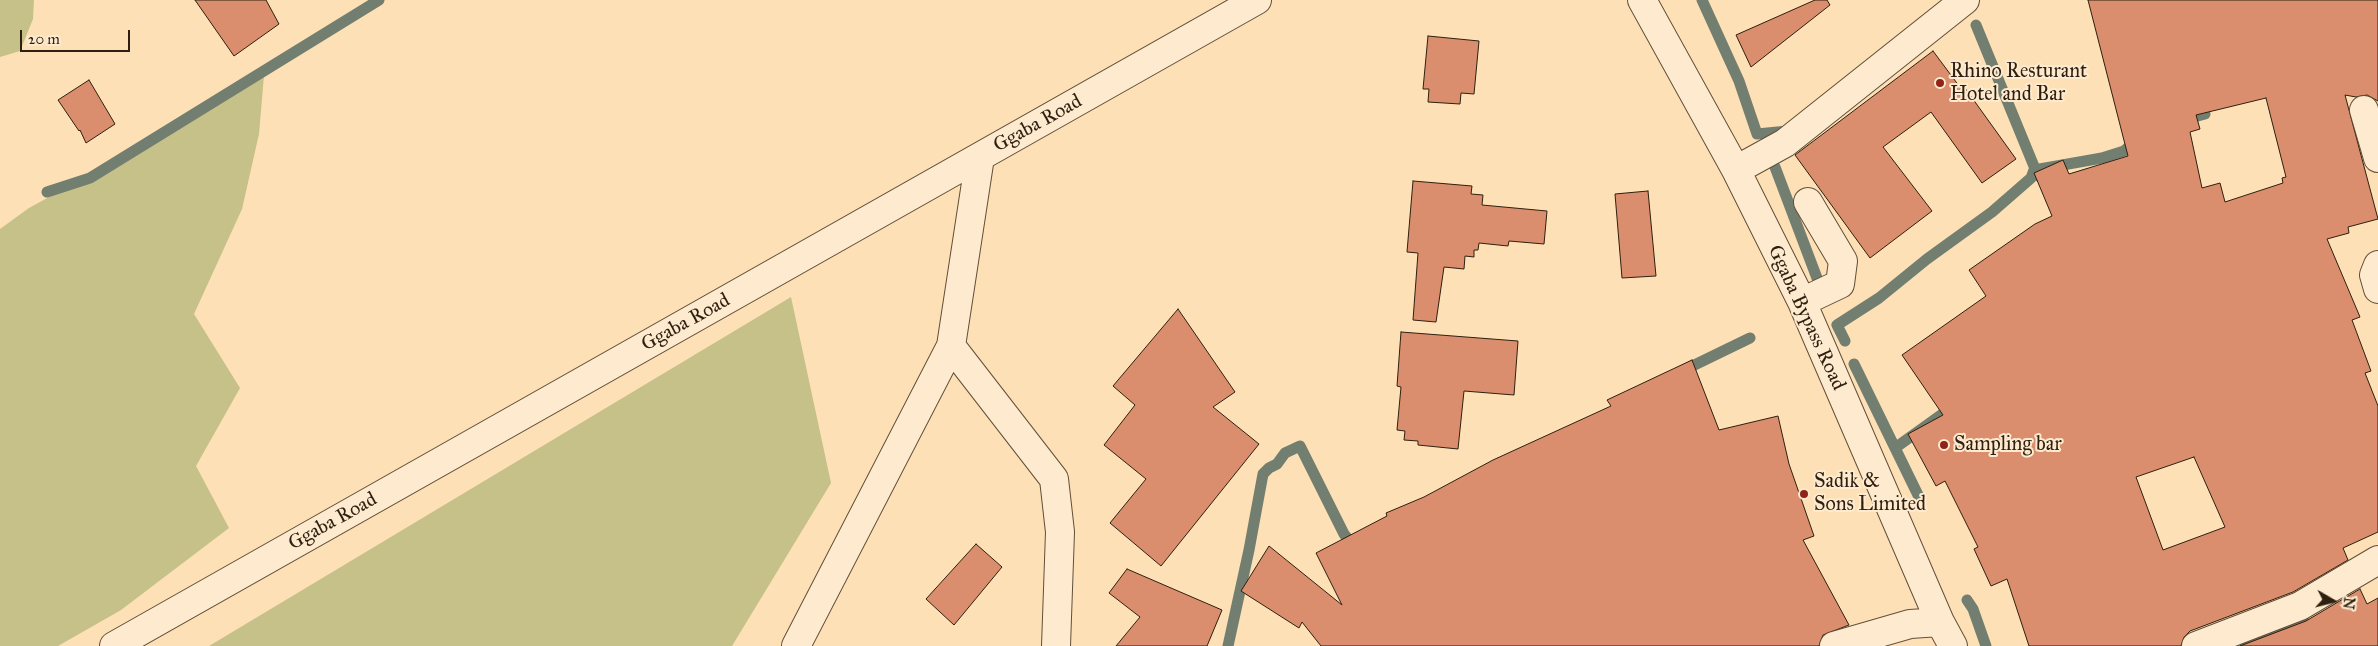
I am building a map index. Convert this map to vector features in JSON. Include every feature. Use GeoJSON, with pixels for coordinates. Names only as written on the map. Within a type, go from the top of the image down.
{"type":"FeatureCollection","features":[{"type":"Feature","properties":{"kind":"street","name":"Ggaba Road"},"geometry":{"type":"LineString","coordinates":[[114,646],[1258,0]]}},
{"type":"Feature","properties":{"kind":"street","name":"Ggaba Bypass Road"},"geometry":{"type":"LineString","coordinates":[[1642,0],[1736,170],[1802,302],[1940,622],[1953,646]]}},
{"type":"Feature","properties":{"kind":"street"},"geometry":{"type":"LineString","coordinates":[[1736,170],[1786,143],[1965,0]]}},
{"type":"Feature","properties":{"kind":"street"},"geometry":{"type":"LineString","coordinates":[[2364,110],[2378,158]]}},
{"type":"Feature","properties":{"kind":"street"},"geometry":{"type":"LineString","coordinates":[[796,646],[951,346],[980,157]]}},
{"type":"Feature","properties":{"kind":"street"},"geometry":{"type":"LineString","coordinates":[[1802,302],[1840,284],[1843,261],[1808,202]]}},
{"type":"Feature","properties":{"kind":"street"},"geometry":{"type":"LineString","coordinates":[[2378,265],[2374,275],[2378,289]]}},
{"type":"Feature","properties":{"kind":"street"},"geometry":{"type":"LineString","coordinates":[[951,346],[1054,479],[1060,532],[1056,646]]}},
{"type":"Feature","properties":{"kind":"street"},"geometry":{"type":"LineString","coordinates":[[2196,646],[2300,606],[2378,560]]}},
{"type":"Feature","properties":{"kind":"street"},"geometry":{"type":"LineString","coordinates":[[1834,646],[1910,624],[1940,622]]}},
{"type":"Feature","properties":{"kind":"shaded area"},"geometry":{"type":"Polygon","coordinates":[[[0,0],[34,0],[33,19],[20,51],[0,57],[0,0]]]}},
{"type":"Feature","properties":{"kind":"shaded area"},"geometry":{"type":"Polygon","coordinates":[[[264,75],[259,134],[242,209],[194,314],[240,388],[196,466],[229,528],[121,610],[58,646],[0,646],[0,229],[29,208],[175,128],[264,75]]]}},
{"type":"Feature","properties":{"kind":"shaded area"},"geometry":{"type":"Polygon","coordinates":[[[791,297],[831,483],[732,646],[209,646],[791,297]]]}},
{"type":"Feature","properties":{"kind":"building"},"geometry":{"type":"Polygon","coordinates":[[[195,0],[266,0],[279,24],[234,56],[195,0]]]}},
{"type":"Feature","properties":{"kind":"building"},"geometry":{"type":"Polygon","coordinates":[[[1815,0],[1827,0],[1830,5],[1751,67],[1736,35],[1815,0]]]}},
{"type":"Feature","properties":{"kind":"building"},"geometry":{"type":"Polygon","coordinates":[[[2088,0],[2378,0],[2378,101],[2367,95],[2356,97],[2345,95],[2378,219],[2348,227],[2349,233],[2327,239],[2360,317],[2352,320],[2371,371],[2365,373],[2378,406],[2378,532],[2343,548],[2348,560],[2293,592],[2190,631],[2184,637],[2181,646],[2029,646],[2007,579],[1991,586],[1974,549],[1978,547],[1945,481],[1936,486],[1908,434],[1943,415],[1902,355],[1986,296],[1969,270],[2035,224],[2052,216],[2034,173],[2063,160],[2069,174],[2128,156],[2088,0]],[[2266,98],[2196,115],[2200,129],[2190,132],[2202,188],[2220,183],[2225,202],[2283,183],[2282,178],[2286,177],[2266,98]],[[2194,457],[2136,477],[2163,550],[2225,527],[2194,457]]]}},
{"type":"Feature","properties":{"kind":"building"},"geometry":{"type":"Polygon","coordinates":[[[1428,36],[1479,41],[1474,94],[1461,93],[1460,104],[1428,102],[1429,89],[1423,89],[1428,36]]]}},
{"type":"Feature","properties":{"kind":"building"},"geometry":{"type":"Polygon","coordinates":[[[1933,51],[1962,90],[1965,88],[2016,159],[1982,183],[1931,112],[1883,147],[1932,211],[1870,258],[1795,155],[1933,51]]]}},
{"type":"Feature","properties":{"kind":"building"},"geometry":{"type":"Polygon","coordinates":[[[89,80],[115,124],[86,143],[80,130],[58,100],[89,80]]]}},
{"type":"Feature","properties":{"kind":"building"},"geometry":{"type":"Polygon","coordinates":[[[1413,181],[1472,186],[1471,194],[1483,195],[1482,205],[1547,211],[1544,244],[1509,241],[1508,246],[1479,243],[1478,250],[1474,250],[1474,257],[1465,256],[1464,269],[1444,267],[1436,322],[1413,320],[1418,253],[1407,252],[1413,181]]]}},
{"type":"Feature","properties":{"kind":"building"},"geometry":{"type":"Polygon","coordinates":[[[1648,191],[1656,276],[1622,278],[1615,194],[1648,191]]]}},
{"type":"Feature","properties":{"kind":"building"},"geometry":{"type":"Polygon","coordinates":[[[1178,309],[1235,392],[1213,407],[1259,444],[1161,566],[1110,523],[1146,479],[1104,445],[1135,405],[1113,386],[1178,309]]]}},
{"type":"Feature","properties":{"kind":"building"},"geometry":{"type":"Polygon","coordinates":[[[1401,332],[1518,341],[1514,395],[1464,391],[1458,449],[1418,445],[1418,441],[1404,440],[1405,431],[1397,430],[1401,387],[1397,386],[1401,332]]]}},
{"type":"Feature","properties":{"kind":"building"},"geometry":{"type":"Polygon","coordinates":[[[1692,360],[1719,430],[1778,416],[1789,464],[1814,536],[1803,540],[1849,625],[1823,635],[1819,646],[1321,646],[1302,622],[1299,628],[1241,591],[1269,546],[1342,605],[1316,553],[1387,516],[1386,513],[1424,497],[1493,460],[1611,406],[1607,400],[1692,360]]]}},
{"type":"Feature","properties":{"kind":"building"},"geometry":{"type":"Polygon","coordinates":[[[976,544],[1002,567],[954,625],[926,599],[976,544]]]}},
{"type":"Feature","properties":{"kind":"building"},"geometry":{"type":"Polygon","coordinates":[[[1127,569],[1222,610],[1207,646],[1116,646],[1140,617],[1109,593],[1127,569]]]}},
{"type":"Feature","properties":{"kind":"building"},"geometry":{"type":"Polygon","coordinates":[[[2360,589],[2367,604],[2378,598],[2378,646],[2240,646],[2306,621],[2360,589]]]}},
{"type":"Feature","properties":{"kind":"waterway"},"geometry":{"type":"LineString","coordinates":[[47,192],[90,178],[379,0]]}},
{"type":"Feature","properties":{"kind":"waterway"},"geometry":{"type":"LineString","coordinates":[[1702,0],[1739,81],[1757,134],[1788,131]]}},
{"type":"Feature","properties":{"kind":"waterway"},"geometry":{"type":"LineString","coordinates":[[1976,25],[2038,176]]}},
{"type":"Feature","properties":{"kind":"waterway"},"geometry":{"type":"LineString","coordinates":[[2183,120],[2205,114]]}},
{"type":"Feature","properties":{"kind":"waterway"},"geometry":{"type":"LineString","coordinates":[[1845,341],[1837,325],[1879,298],[1927,259],[1992,212],[2031,178],[2034,170],[2102,158],[2124,151],[2137,140]]}},
{"type":"Feature","properties":{"kind":"waterway"},"geometry":{"type":"LineString","coordinates":[[1775,167],[1823,294]]}},
{"type":"Feature","properties":{"kind":"waterway"},"geometry":{"type":"LineString","coordinates":[[1682,371],[1750,338]]}},
{"type":"Feature","properties":{"kind":"waterway"},"geometry":{"type":"LineString","coordinates":[[1854,364],[1918,495]]}},
{"type":"Feature","properties":{"kind":"waterway"},"geometry":{"type":"LineString","coordinates":[[1895,448],[1955,405]]}},
{"type":"Feature","properties":{"kind":"waterway"},"geometry":{"type":"LineString","coordinates":[[1228,646],[1263,474],[1277,464],[1285,453],[1300,446],[1344,534],[1353,545],[1355,541]]}},
{"type":"Feature","properties":{"kind":"waterway"},"geometry":{"type":"LineString","coordinates":[[1967,600],[1973,609],[1986,646]]}},
{"type":"Feature","properties":{"kind":"waterway"},"geometry":{"type":"LineString","coordinates":[[2235,646],[2273,633],[2303,618]]}},
{"type":"Feature","properties":{"kind":"place","name":"Rhino Resturant Hotel and Bar"},"geometry":{"type":"Point","coordinates":[1940,83]}},
{"type":"Feature","properties":{"kind":"place","name":"Sampling bar"},"geometry":{"type":"Point","coordinates":[1944,445]}},
{"type":"Feature","properties":{"kind":"place","name":"Sadik & Sons Limited"},"geometry":{"type":"Point","coordinates":[1804,494]}}]}
